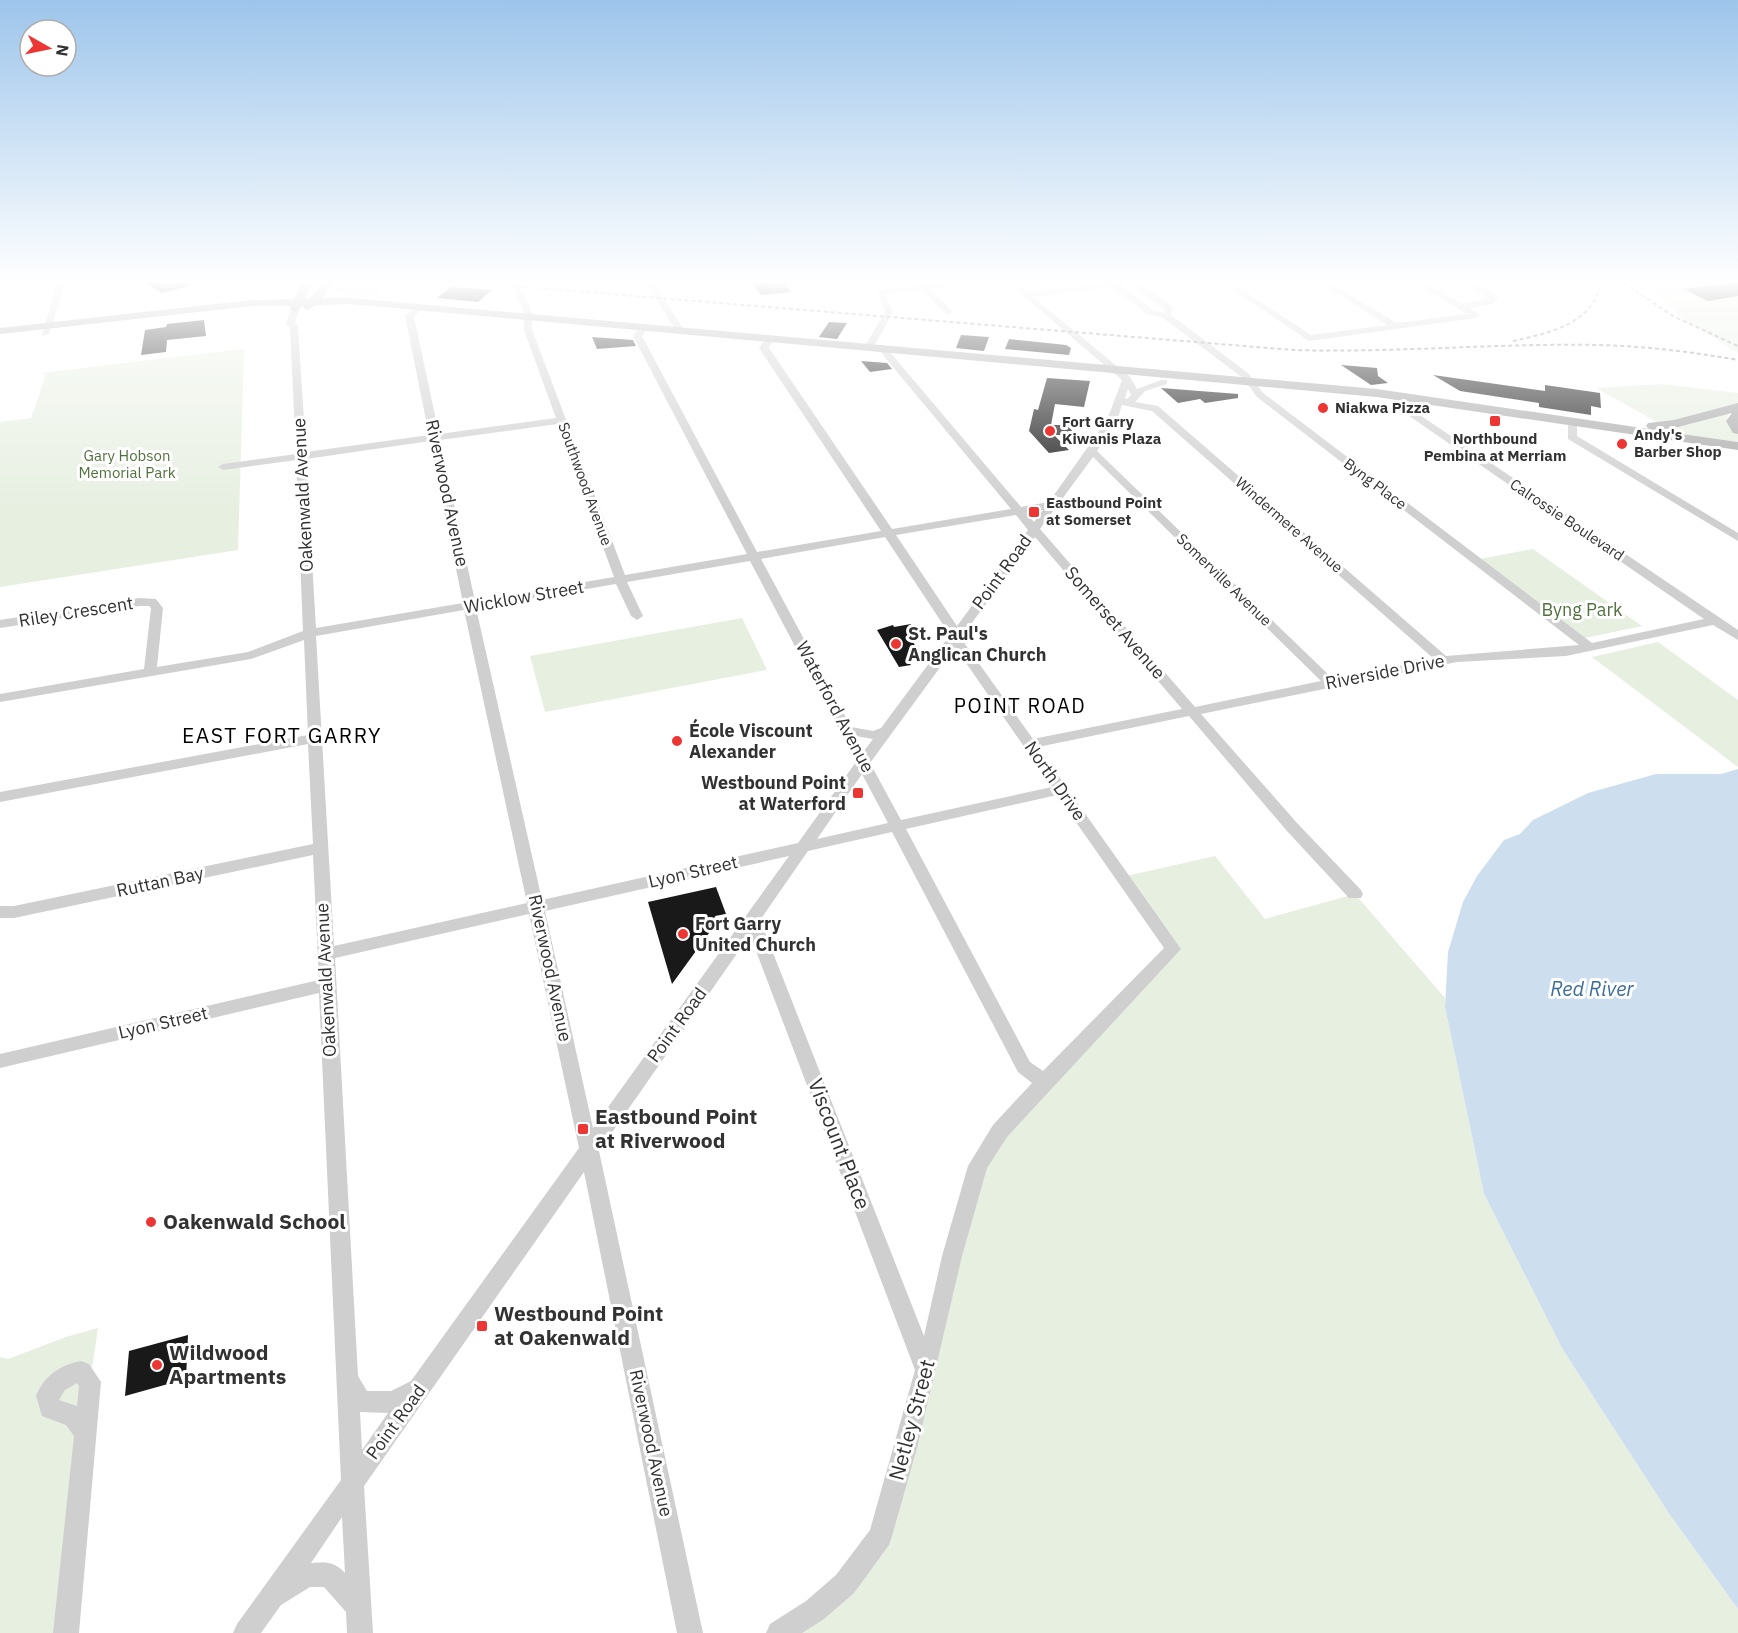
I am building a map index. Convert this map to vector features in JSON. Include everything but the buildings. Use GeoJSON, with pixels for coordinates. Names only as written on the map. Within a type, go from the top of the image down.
{"type":"FeatureCollection","features":[{"type":"Feature","properties":{"kind":"main road"},"geometry":{"type":"LineString","coordinates":[[902,359],[1127,379],[1165,378]]}},
{"type":"Feature","properties":{"kind":"main road"},"geometry":{"type":"LineString","coordinates":[[1012,359],[1111,368],[1165,378],[1397,399],[1573,425],[1738,455]]}},
{"type":"Feature","properties":{"kind":"main road"},"geometry":{"type":"LineString","coordinates":[[1573,425],[1665,426],[1738,407]]}},
{"type":"Feature","properties":{"kind":"main road"},"geometry":{"type":"LineString","coordinates":[[1738,413],[1732,421],[1738,430]]}},
{"type":"Feature","properties":{"kind":"main road"},"geometry":{"type":"LineString","coordinates":[[1594,424],[1738,446]]}},
{"type":"Feature","properties":{"kind":"street","name":"Oakenwald Avenue"},"geometry":{"type":"LineString","coordinates":[[296,359],[345,1377],[360,1633]]}},
{"type":"Feature","properties":{"kind":"street","name":"Riverwood Avenue"},"geometry":{"type":"LineString","coordinates":[[418,359],[690,1633]]}},
{"type":"Feature","properties":{"kind":"street","name":"Southwood Avenue"},"geometry":{"type":"LineString","coordinates":[[541,359],[621,580],[637,616]]}},
{"type":"Feature","properties":{"kind":"street","name":"Waterford Avenue"},"geometry":{"type":"LineString","coordinates":[[655,359],[754,556],[1024,1067],[1044,1082]]}},
{"type":"Feature","properties":{"kind":"street","name":"North Drive"},"geometry":{"type":"LineString","coordinates":[[777,359],[888,533],[957,635],[959,644],[969,659],[1173,949],[1044,1082],[1000,1131],[978,1166]]}},
{"type":"Feature","properties":{"kind":"street","name":"Somerset Avenue"},"geometry":{"type":"LineString","coordinates":[[889,359],[1292,827],[1355,894]]}},
{"type":"Feature","properties":{"kind":"street"},"geometry":{"type":"LineString","coordinates":[[1101,359],[1127,379],[1128,399]]}},
{"type":"Feature","properties":{"kind":"street","name":"Byng Place"},"geometry":{"type":"LineString","coordinates":[[1220,359],[1589,647]]}},
{"type":"Feature","properties":{"kind":"street"},"geometry":{"type":"LineString","coordinates":[[1128,399],[1145,387],[1165,378]]}},
{"type":"Feature","properties":{"kind":"street","name":"Point Road"},"geometry":{"type":"LineString","coordinates":[[246,1633],[864,761],[1092,451],[1128,399],[1127,379]]}},
{"type":"Feature","properties":{"kind":"street","name":"Windermere Avenue"},"geometry":{"type":"LineString","coordinates":[[1128,399],[1155,408],[1444,661]]}},
{"type":"Feature","properties":{"kind":"street","name":"Calrossie Boulevard"},"geometry":{"type":"LineString","coordinates":[[1397,399],[1715,621]]}},
{"type":"Feature","properties":{"kind":"street"},"geometry":{"type":"LineString","coordinates":[[223,467],[562,420]]}},
{"type":"Feature","properties":{"kind":"street"},"geometry":{"type":"LineString","coordinates":[[1573,425],[1572,436],[1738,538]]}},
{"type":"Feature","properties":{"kind":"street","name":"Somerville Avenue"},"geometry":{"type":"LineString","coordinates":[[1092,451],[1330,683]]}},
{"type":"Feature","properties":{"kind":"street","name":"Wicklow Street"},"geometry":{"type":"LineString","coordinates":[[0,698],[251,655],[310,633],[1052,505]]}},
{"type":"Feature","properties":{"kind":"street","name":"Riley Crescent"},"geometry":{"type":"LineString","coordinates":[[0,624],[139,602],[152,602],[157,608],[150,672]]}},
{"type":"Feature","properties":{"kind":"street"},"geometry":{"type":"LineString","coordinates":[[941,612],[958,615],[973,612]]}},
{"type":"Feature","properties":{"kind":"street"},"geometry":{"type":"LineString","coordinates":[[1715,621],[1738,636]]}},
{"type":"Feature","properties":{"kind":"street","name":"Riverside Drive"},"geometry":{"type":"LineString","coordinates":[[1030,744],[1444,661],[1505,653],[1566,652],[1715,621]]}},
{"type":"Feature","properties":{"kind":"street"},"geometry":{"type":"LineString","coordinates":[[941,656],[969,659]]}},
{"type":"Feature","properties":{"kind":"street"},"geometry":{"type":"LineString","coordinates":[[848,731],[874,735],[886,731]]}},
{"type":"Feature","properties":{"kind":"street"},"geometry":{"type":"LineString","coordinates":[[0,797],[315,738]]}},
{"type":"Feature","properties":{"kind":"street","name":"Lyon Street"},"geometry":{"type":"LineString","coordinates":[[326,954],[1060,790]]}},
{"type":"Feature","properties":{"kind":"street","name":"Ruttan Bay"},"geometry":{"type":"LineString","coordinates":[[0,912],[14,912],[320,848]]}},
{"type":"Feature","properties":{"kind":"street","name":"Viscount Place"},"geometry":{"type":"LineString","coordinates":[[752,920],[925,1368]]}},
{"type":"Feature","properties":{"kind":"street","name":"Lyon Street"},"geometry":{"type":"LineString","coordinates":[[0,1062],[326,985]]}},
{"type":"Feature","properties":{"kind":"street","name":"Netley Street"},"geometry":{"type":"LineString","coordinates":[[779,1633],[815,1610],[845,1584],[880,1536],[906,1448],[952,1256],[978,1166]]}},
{"type":"Feature","properties":{"kind":"street"},"geometry":{"type":"LineString","coordinates":[[345,1377],[360,1401],[377,1405],[393,1402],[421,1388]]}},
{"type":"Feature","properties":{"kind":"street"},"geometry":{"type":"LineString","coordinates":[[66,1633],[85,1434]]}},
{"type":"Feature","properties":{"kind":"street"},"geometry":{"type":"LineString","coordinates":[[268,1601],[306,1575],[329,1574],[358,1606]]}},
{"type":"Feature","properties":{"kind":"green space","name":"Gary Hobson Memorial Park"},"geometry":{"type":"Polygon","coordinates":[[[158,359],[244,359],[238,550],[0,587],[0,422],[31,418],[46,375],[41,373],[158,359]]]}},
{"type":"Feature","properties":{"kind":"green space"},"geometry":{"type":"Polygon","coordinates":[[[1662,384],[1738,393],[1738,404],[1674,421],[1657,422],[1596,388],[1662,384]]]}},
{"type":"Feature","properties":{"kind":"green space"},"geometry":{"type":"Polygon","coordinates":[[[1729,413],[1726,421],[1738,434],[1738,442],[1652,430],[1729,413]]]}},
{"type":"Feature","properties":{"kind":"green space","name":"Byng Park"},"geometry":{"type":"Polygon","coordinates":[[[1533,549],[1642,626],[1585,638],[1480,559],[1533,549]]]}},
{"type":"Feature","properties":{"kind":"green space"},"geometry":{"type":"Polygon","coordinates":[[[742,618],[767,670],[545,712],[530,656],[742,618]]]}},
{"type":"Feature","properties":{"kind":"green space"},"geometry":{"type":"Polygon","coordinates":[[[1658,642],[1738,700],[1738,767],[1592,657],[1658,642]]]}},
{"type":"Feature","properties":{"kind":"green space"},"geometry":{"type":"Polygon","coordinates":[[[1215,856],[1265,919],[1355,894],[1445,998],[1484,1194],[1563,1350],[1670,1515],[1738,1609],[1738,1633],[779,1633],[863,1561],[978,1166],[1173,949],[1122,877],[1215,856]]]}},
{"type":"Feature","properties":{"kind":"green space"},"geometry":{"type":"Polygon","coordinates":[[[98,1328],[90,1382],[66,1633],[0,1633],[0,1357],[8,1359],[66,1337],[98,1328]]]}},
{"type":"Feature","properties":{"kind":"water","name":"Red River"},"geometry":{"type":"Polygon","coordinates":[[[1738,769],[1738,1609],[1670,1515],[1563,1350],[1484,1194],[1445,1007],[1448,952],[1463,902],[1477,876],[1504,840],[1520,834],[1533,820],[1588,793],[1656,774],[1721,774],[1738,769]]]}},
{"type":"Feature","properties":{"kind":"railway"},"geometry":{"type":"LineString","coordinates":[[1733,359],[1738,360]]}},
{"type":"Feature","properties":{"kind":"place","name":"Niakwa Pizza"},"geometry":{"type":"Point","coordinates":[1323,408]}},
{"type":"Feature","properties":{"kind":"place","name":"Northbound Pembina at Merriam"},"geometry":{"type":"Point","coordinates":[1495,421]}},
{"type":"Feature","properties":{"kind":"place","name":"Fort Garry Kiwanis Plaza"},"geometry":{"type":"Point","coordinates":[1050,431]}},
{"type":"Feature","properties":{"kind":"place","name":"Andy's Barber Shop"},"geometry":{"type":"Point","coordinates":[1622,444]}},
{"type":"Feature","properties":{"kind":"place","name":"Eastbound Point at Somerset"},"geometry":{"type":"Point","coordinates":[1034,512]}},
{"type":"Feature","properties":{"kind":"place","name":"St. Paul's Anglican Church"},"geometry":{"type":"Point","coordinates":[896,644]}},
{"type":"Feature","properties":{"kind":"place","name":"École Viscount Alexander"},"geometry":{"type":"Point","coordinates":[677,741]}},
{"type":"Feature","properties":{"kind":"place","name":"Westbound Point at Waterford"},"geometry":{"type":"Point","coordinates":[858,793]}},
{"type":"Feature","properties":{"kind":"place","name":"Fort Garry United Church"},"geometry":{"type":"Point","coordinates":[683,934]}},
{"type":"Feature","properties":{"kind":"place","name":"Eastbound Point at Riverwood"},"geometry":{"type":"Point","coordinates":[583,1129]}},
{"type":"Feature","properties":{"kind":"place","name":"Oakenwald School"},"geometry":{"type":"Point","coordinates":[151,1222]}},
{"type":"Feature","properties":{"kind":"place","name":"Westbound Point at Oakenwald"},"geometry":{"type":"Point","coordinates":[482,1326]}},
{"type":"Feature","properties":{"kind":"place","name":"Wildwood Apartments"},"geometry":{"type":"Point","coordinates":[157,1365]}},
{"type":"Feature","properties":{"kind":"district","name":"POINT ROAD"},"geometry":{"type":"Point","coordinates":[1020,706]}},
{"type":"Feature","properties":{"kind":"district","name":"EAST FORT GARRY"},"geometry":{"type":"Point","coordinates":[282,736]}}]}
